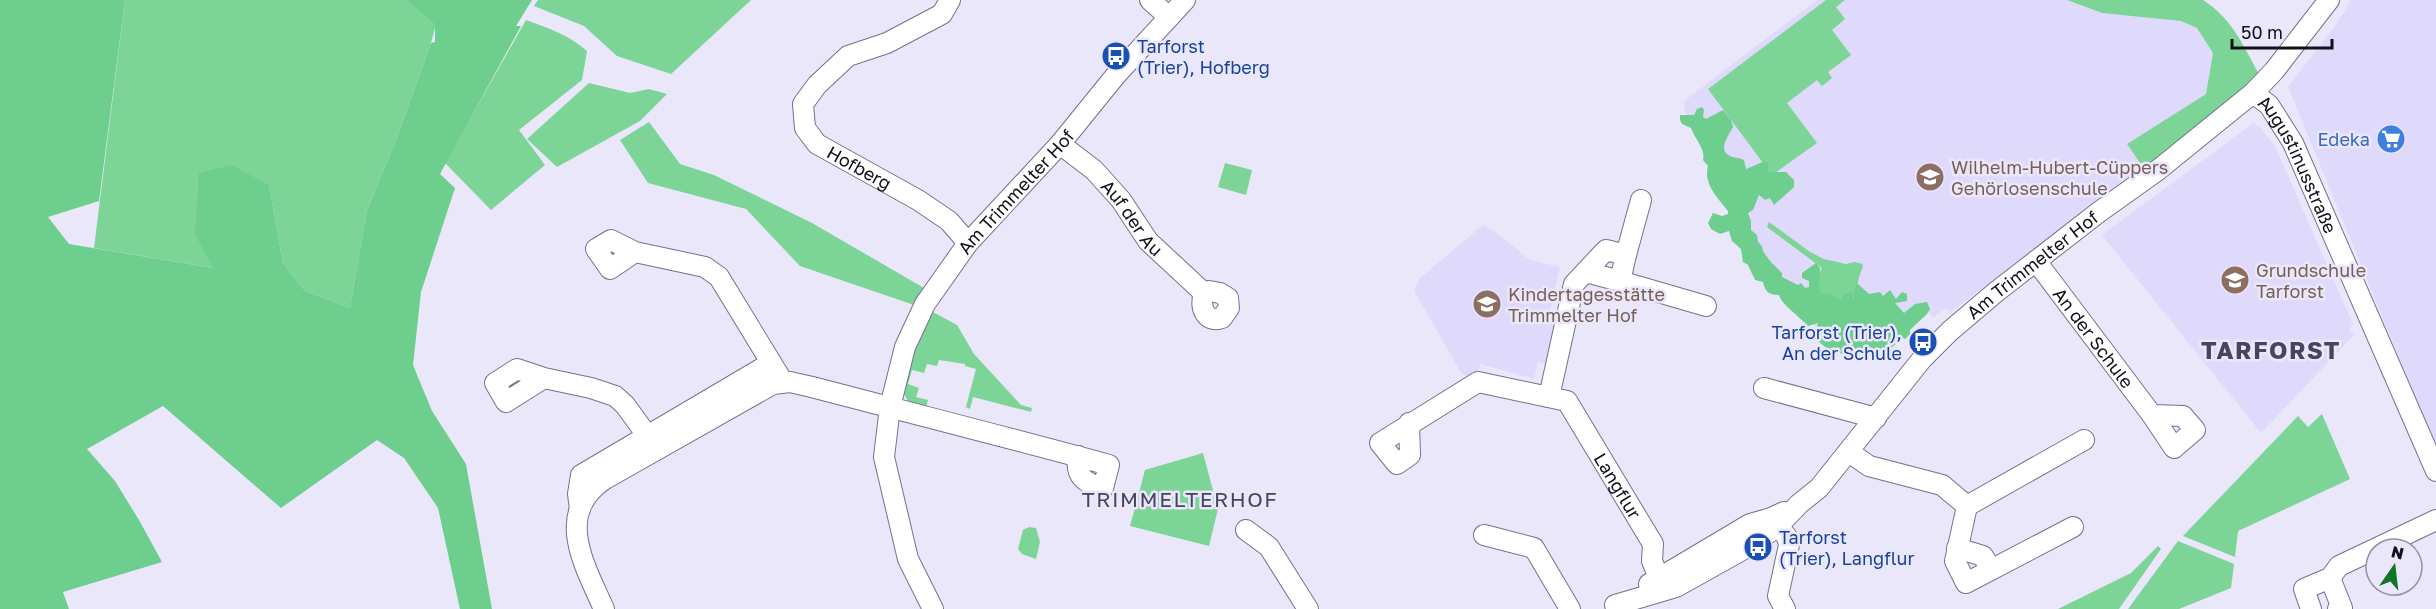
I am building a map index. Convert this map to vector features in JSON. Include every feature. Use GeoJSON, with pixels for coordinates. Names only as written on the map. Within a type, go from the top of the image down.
{"type":"FeatureCollection","features":[{"type":"Feature","properties":{"kind":"street","name":"Hofberg"},"geometry":{"type":"LineString","coordinates":[[951,0],[942,14],[887,43],[848,56],[817,84],[803,104],[805,128],[817,144],[918,200],[949,221],[968,243]]}},
{"type":"Feature","properties":{"kind":"street"},"geometry":{"type":"LineString","coordinates":[[1150,0],[1169,17]]}},
{"type":"Feature","properties":{"kind":"street","name":"Am Trimmelter Hof"},"geometry":{"type":"LineString","coordinates":[[933,609],[908,559],[884,457],[890,407],[905,347],[925,304],[968,243],[1060,144],[1116,75],[1185,0]]}},
{"type":"Feature","properties":{"kind":"street","name":"Am Trimmelter Hof"},"geometry":{"type":"LineString","coordinates":[[1610,607],[1661,584],[1676,587],[1753,544],[1775,522],[1819,488],[1922,359],[1942,339],[2036,261],[2158,170],[2253,93],[2281,64],[2329,0]]}},
{"type":"Feature","properties":{"kind":"street","name":"Augustinusstraße"},"geometry":{"type":"LineString","coordinates":[[2253,93],[2269,105],[2294,143],[2436,471]]}},
{"type":"Feature","properties":{"kind":"street","name":"Auf der Au"},"geometry":{"type":"LineString","coordinates":[[1060,144],[1094,170],[1121,200],[1148,242],[1204,293]]}},
{"type":"Feature","properties":{"kind":"street"},"geometry":{"type":"LineString","coordinates":[[1620,281],[1641,200]]}},
{"type":"Feature","properties":{"kind":"street"},"geometry":{"type":"LineString","coordinates":[[1549,397],[1574,284],[1606,250],[1626,255]]}},
{"type":"Feature","properties":{"kind":"street"},"geometry":{"type":"LineString","coordinates":[[635,252],[705,267],[719,277],[783,382]]}},
{"type":"Feature","properties":{"kind":"street","name":"An der Schule"},"geometry":{"type":"LineString","coordinates":[[2036,261],[2152,415]]}},
{"type":"Feature","properties":{"kind":"street"},"geometry":{"type":"LineString","coordinates":[[1586,272],[1706,306]]}},
{"type":"Feature","properties":{"kind":"street"},"geometry":{"type":"LineString","coordinates":[[604,609],[584,563],[576,537],[580,509],[599,483],[652,443],[771,363]]}},
{"type":"Feature","properties":{"kind":"street"},"geometry":{"type":"LineString","coordinates":[[544,378],[591,388],[615,396],[625,405],[652,443]]}},
{"type":"Feature","properties":{"kind":"street"},"geometry":{"type":"LineString","coordinates":[[652,443],[783,382],[812,387],[1078,456]]}},
{"type":"Feature","properties":{"kind":"street","name":"Langflur"},"geometry":{"type":"LineString","coordinates":[[1409,423],[1478,382],[1567,401],[1653,544],[1652,561],[1661,584]]}},
{"type":"Feature","properties":{"kind":"street"},"geometry":{"type":"LineString","coordinates":[[1764,388],[1876,418]]}},
{"type":"Feature","properties":{"kind":"street"},"geometry":{"type":"LineString","coordinates":[[2073,527],[1966,583],[1955,561],[1967,506],[2084,440]]}},
{"type":"Feature","properties":{"kind":"street"},"geometry":{"type":"LineString","coordinates":[[1849,452],[1869,466],[1942,485],[1967,506]]}},
{"type":"Feature","properties":{"kind":"street"},"geometry":{"type":"LineString","coordinates":[[2311,609],[2304,589],[2330,578],[2339,566],[2436,520]]}},
{"type":"Feature","properties":{"kind":"street"},"geometry":{"type":"LineString","coordinates":[[1775,522],[1787,537],[1789,545],[1778,596],[1785,609]]}},
{"type":"Feature","properties":{"kind":"street"},"geometry":{"type":"LineString","coordinates":[[1246,530],[1269,547],[1308,609]]}},
{"type":"Feature","properties":{"kind":"street"},"geometry":{"type":"LineString","coordinates":[[1484,535],[1534,548],[1570,609]]}},
{"type":"Feature","properties":{"kind":"street"},"geometry":{"type":"LineString","coordinates":[[1957,548],[1983,556],[1991,569]]}},
{"type":"Feature","properties":{"kind":"street"},"geometry":{"type":"LineString","coordinates":[[2330,578],[2342,608],[2338,609]]}},
{"type":"Feature","properties":{"kind":"shaded area","name":"Wilhelm-Hubert-Cüppers Gehörlosenschule"},"geometry":{"type":"Polygon","coordinates":[[[1817,0],[2067,0],[2102,13],[2181,21],[2197,28],[2213,53],[2206,94],[2127,144],[2144,169],[1949,313],[1946,308],[1933,318],[1929,312],[1924,311],[1830,340],[1758,270],[1733,186],[1685,111],[1684,101],[1817,0]]]}},
{"type":"Feature","properties":{"kind":"shaded area"},"geometry":{"type":"Polygon","coordinates":[[[2351,0],[2436,0],[2436,448],[2288,87],[2335,26],[2351,0]]]}},
{"type":"Feature","properties":{"kind":"shaded area","name":"Grundschule Tarforst"},"geometry":{"type":"Polygon","coordinates":[[[2253,123],[2259,126],[2275,146],[2353,324],[2349,330],[2354,335],[2261,433],[2102,235],[2253,123]]]}},
{"type":"Feature","properties":{"kind":"shaded area","name":"Kindertagesstätte Trimmelter Hof"},"geometry":{"type":"Polygon","coordinates":[[[1483,225],[1497,233],[1530,260],[1560,267],[1548,320],[1559,323],[1547,364],[1538,362],[1534,379],[1480,364],[1477,376],[1468,377],[1462,374],[1414,291],[1420,278],[1483,225]]]}},
{"type":"Feature","properties":{"kind":"green space"},"geometry":{"type":"Polygon","coordinates":[[[0,0],[125,0],[99,201],[48,217],[69,244],[213,268],[195,234],[199,173],[231,165],[269,185],[283,263],[305,291],[350,308],[367,210],[395,143],[431,43],[435,42],[435,24],[406,0],[532,0],[516,26],[521,26],[440,174],[455,188],[421,292],[413,365],[432,411],[466,464],[492,609],[460,609],[438,508],[404,458],[377,440],[281,508],[163,406],[87,449],[115,481],[162,562],[63,592],[69,609],[0,609],[0,0]]]}},
{"type":"Feature","properties":{"kind":"green space"},"geometry":{"type":"Polygon","coordinates":[[[125,0],[406,0],[436,24],[395,143],[367,210],[350,308],[305,291],[283,263],[269,185],[213,268],[94,248],[125,0]]]}},
{"type":"Feature","properties":{"kind":"green space"},"geometry":{"type":"Polygon","coordinates":[[[538,0],[751,0],[671,74],[617,56],[584,26],[534,6],[538,0]]]}},
{"type":"Feature","properties":{"kind":"green space"},"geometry":{"type":"Polygon","coordinates":[[[1826,0],[1845,0],[1836,7],[1845,19],[1832,30],[1851,55],[1828,72],[1832,78],[1822,86],[1817,80],[1787,103],[1817,143],[1772,175],[1708,89],[1826,0]]]}},
{"type":"Feature","properties":{"kind":"green space"},"geometry":{"type":"Polygon","coordinates":[[[2067,0],[2203,0],[2230,24],[2260,76],[2144,169],[2127,144],[2206,94],[2213,53],[2197,28],[2181,21],[2102,13],[2067,0]]]}},
{"type":"Feature","properties":{"kind":"green space"},"geometry":{"type":"Polygon","coordinates":[[[526,20],[566,36],[587,51],[582,80],[519,130],[545,165],[491,210],[445,163],[526,20]]]}},
{"type":"Feature","properties":{"kind":"green space"},"geometry":{"type":"Polygon","coordinates":[[[589,83],[630,93],[649,89],[667,94],[640,121],[557,167],[527,139],[589,83]]]}},
{"type":"Feature","properties":{"kind":"green space"},"geometry":{"type":"Polygon","coordinates":[[[1702,107],[1703,117],[1706,119],[1723,110],[1731,120],[1733,127],[1724,150],[1730,156],[1744,160],[1746,169],[1765,161],[1768,163],[1769,172],[1786,172],[1794,180],[1794,187],[1774,205],[1770,198],[1765,200],[1759,195],[1753,210],[1748,213],[1751,230],[1757,235],[1763,251],[1782,273],[1782,277],[1798,285],[1801,283],[1805,288],[1809,287],[1809,281],[1802,278],[1802,273],[1816,263],[1820,268],[1819,289],[1822,294],[1828,293],[1841,300],[1843,295],[1852,292],[1853,299],[1858,284],[1869,294],[1880,292],[1883,296],[1890,290],[1896,299],[1902,292],[1907,294],[1907,301],[1895,303],[1904,313],[1915,304],[1927,302],[1930,309],[1910,330],[1910,334],[1905,339],[1901,337],[1897,339],[1895,345],[1885,353],[1858,350],[1843,354],[1829,350],[1814,338],[1818,323],[1808,326],[1780,299],[1779,295],[1770,293],[1763,282],[1755,280],[1748,265],[1743,262],[1741,249],[1732,241],[1729,231],[1720,234],[1711,229],[1708,223],[1713,213],[1722,216],[1728,214],[1728,211],[1709,185],[1708,166],[1703,160],[1703,152],[1691,128],[1682,124],[1680,120],[1680,115],[1694,115],[1697,109],[1702,107]]]}},
{"type":"Feature","properties":{"kind":"green space"},"geometry":{"type":"Polygon","coordinates":[[[649,122],[680,164],[714,175],[812,223],[924,288],[914,305],[800,266],[746,209],[648,183],[620,140],[649,122]]]}},
{"type":"Feature","properties":{"kind":"green space"},"geometry":{"type":"Polygon","coordinates":[[[1225,163],[1252,170],[1246,195],[1218,187],[1225,163]]]}},
{"type":"Feature","properties":{"kind":"green space"},"geometry":{"type":"Polygon","coordinates":[[[1769,222],[1810,252],[1824,259],[1846,264],[1855,262],[1862,264],[1857,290],[1852,298],[1840,304],[1818,293],[1819,274],[1822,268],[1767,227],[1769,222]]]}},
{"type":"Feature","properties":{"kind":"green space"},"geometry":{"type":"Polygon","coordinates":[[[931,311],[957,325],[974,354],[1021,405],[1032,408],[1031,412],[973,397],[970,409],[966,407],[976,369],[965,366],[965,364],[939,360],[937,366],[927,364],[924,373],[912,370],[908,384],[919,388],[916,397],[928,400],[926,408],[909,403],[903,392],[912,355],[931,311]]]}},
{"type":"Feature","properties":{"kind":"green space"},"geometry":{"type":"Polygon","coordinates":[[[2322,414],[2350,479],[2238,531],[2235,557],[2183,536],[2298,416],[2308,427],[2322,414]]]}},
{"type":"Feature","properties":{"kind":"green space"},"geometry":{"type":"Polygon","coordinates":[[[1203,453],[1218,509],[1209,546],[1130,526],[1145,470],[1203,453]]]}},
{"type":"Feature","properties":{"kind":"green space"},"geometry":{"type":"Polygon","coordinates":[[[1029,527],[1036,528],[1040,542],[1036,559],[1022,554],[1018,549],[1023,530],[1029,527]]]}},
{"type":"Feature","properties":{"kind":"green space"},"geometry":{"type":"Polygon","coordinates":[[[2178,541],[2234,564],[2231,588],[2179,609],[2128,609],[2178,541]]]}},
{"type":"Feature","properties":{"kind":"green space"},"geometry":{"type":"Polygon","coordinates":[[[2158,546],[2161,549],[2119,609],[2058,609],[2131,573],[2158,546]]]}},
{"type":"Feature","properties":{"kind":"place","name":"Tarforst (Trier), Hofberg"},"geometry":{"type":"Point","coordinates":[1116,56]}},
{"type":"Feature","properties":{"kind":"place","name":"Edeka"},"geometry":{"type":"Point","coordinates":[2391,139]}},
{"type":"Feature","properties":{"kind":"place","name":"Wilhelm-Hubert-Cüppers Gehörlosenschule"},"geometry":{"type":"Point","coordinates":[1930,177]}},
{"type":"Feature","properties":{"kind":"place","name":"Grundschule Tarforst"},"geometry":{"type":"Point","coordinates":[2235,280]}},
{"type":"Feature","properties":{"kind":"place","name":"Kindertagesstätte Trimmelter Hof"},"geometry":{"type":"Point","coordinates":[1487,304]}},
{"type":"Feature","properties":{"kind":"place","name":"Tarforst (Trier), An der Schule"},"geometry":{"type":"Point","coordinates":[1923,342]}},
{"type":"Feature","properties":{"kind":"place","name":"Tarforst (Trier), Langflur"},"geometry":{"type":"Point","coordinates":[1758,547]}},
{"type":"Feature","properties":{"kind":"district","name":"TARFORST"},"geometry":{"type":"Point","coordinates":[2271,349]}},
{"type":"Feature","properties":{"kind":"district","name":"TRIMMELTERHOF"},"geometry":{"type":"Point","coordinates":[1180,499]}}]}
